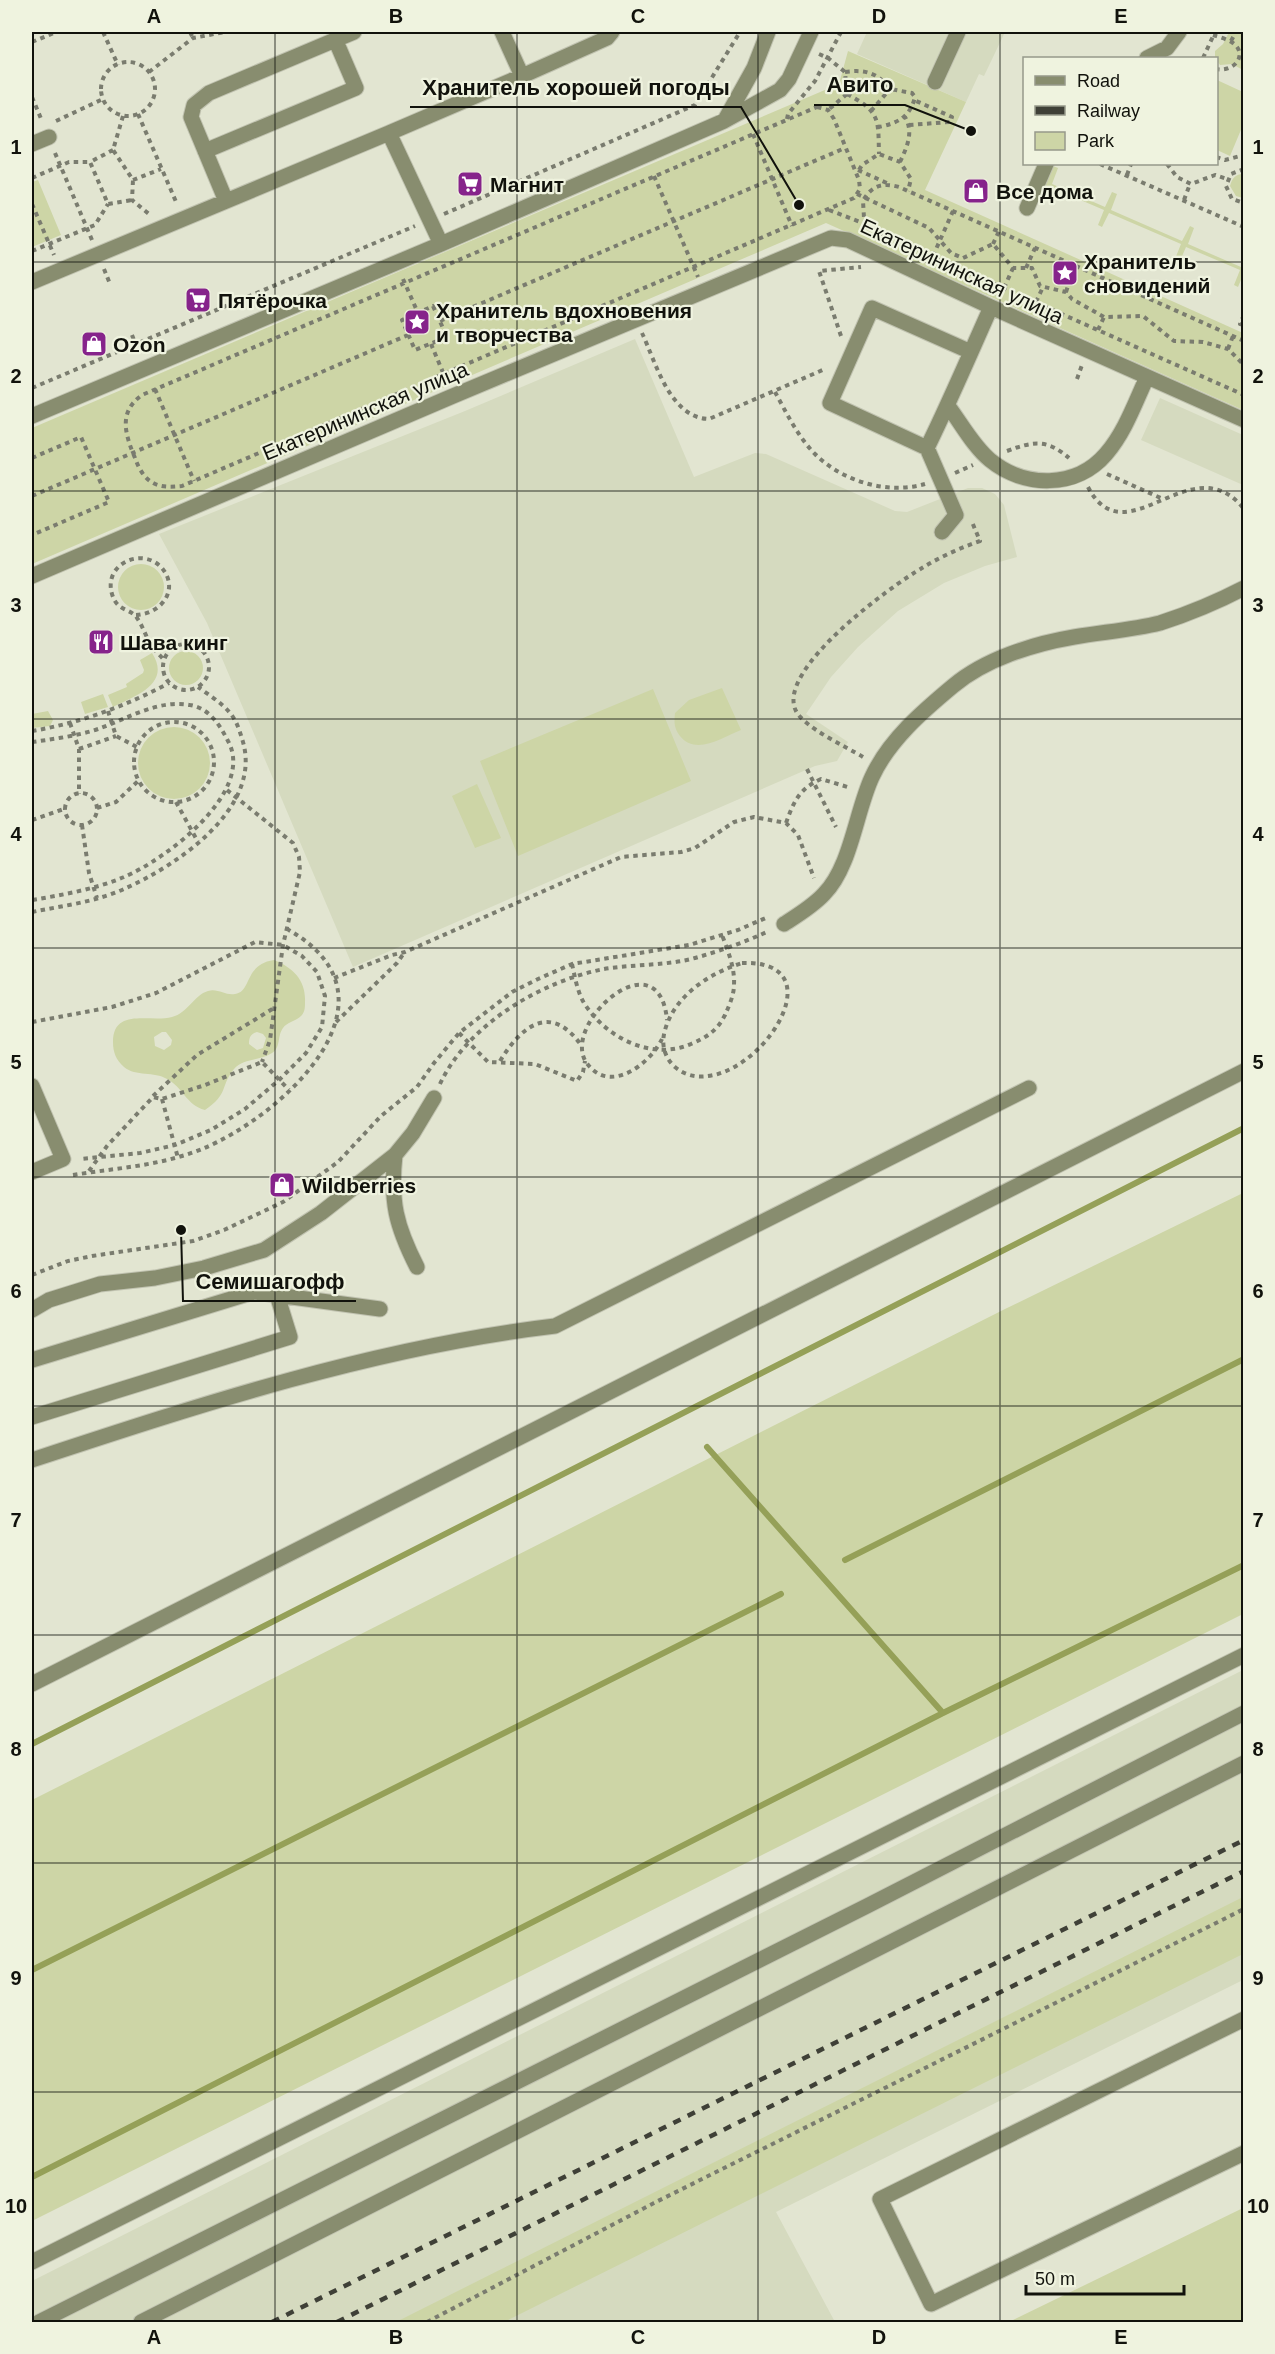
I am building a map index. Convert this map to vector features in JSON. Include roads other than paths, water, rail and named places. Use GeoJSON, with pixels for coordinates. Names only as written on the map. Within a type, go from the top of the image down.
{"type":"FeatureCollection","features":[{"type":"Feature","properties":{"kind":"street"},"geometry":{"type":"LineString","coordinates":[[226,201],[190,117],[194,105],[209,93],[354,32]]}},
{"type":"Feature","properties":{"kind":"street"},"geometry":{"type":"LineString","coordinates":[[502,32],[522,76]]}},
{"type":"Feature","properties":{"kind":"street"},"geometry":{"type":"LineString","coordinates":[[32,282],[522,76],[607,38],[612,32]]}},
{"type":"Feature","properties":{"kind":"street"},"geometry":{"type":"LineString","coordinates":[[724,122],[754,68],[768,32]]}},
{"type":"Feature","properties":{"kind":"street"},"geometry":{"type":"LineString","coordinates":[[32,416],[724,122],[780,90],[789,79],[812,32]]}},
{"type":"Feature","properties":{"kind":"street"},"geometry":{"type":"LineString","coordinates":[[935,82],[957,32]]}},
{"type":"Feature","properties":{"kind":"street"},"geometry":{"type":"LineString","coordinates":[[1150,57],[1167,48],[1179,32]]}},
{"type":"Feature","properties":{"kind":"street"},"geometry":{"type":"LineString","coordinates":[[205,151],[356,88],[335,39]]}},
{"type":"Feature","properties":{"kind":"street"},"geometry":{"type":"LineString","coordinates":[[32,144],[46,132]]}},
{"type":"Feature","properties":{"kind":"street"},"geometry":{"type":"LineString","coordinates":[[389,133],[441,244]]}},
{"type":"Feature","properties":{"kind":"street"},"geometry":{"type":"LineString","coordinates":[[1027,208],[1046,165]]}},
{"type":"Feature","properties":{"kind":"street","name":"Екатерининская улица"},"geometry":{"type":"LineString","coordinates":[[32,576],[464,391],[831,238],[848,240],[991,308],[1244,420]]}},
{"type":"Feature","properties":{"kind":"street"},"geometry":{"type":"LineString","coordinates":[[942,532],[956,515],[927,448],[830,403],[872,308],[971,352]]}},
{"type":"Feature","properties":{"kind":"street"},"geometry":{"type":"LineString","coordinates":[[927,448],[991,308]]}},
{"type":"Feature","properties":{"kind":"street"},"geometry":{"type":"LineString","coordinates":[[948,406],[988,459],[1021,477],[1055,482],[1093,467],[1106,455],[1120,435],[1147,378]]}},
{"type":"Feature","properties":{"kind":"street"},"geometry":{"type":"LineString","coordinates":[[778,919],[825,893],[835,879],[857,826],[861,804],[872,775],[891,746],[923,712],[956,683],[984,666],[1008,656],[1072,637],[1159,623],[1225,598],[1244,588]]}},
{"type":"Feature","properties":{"kind":"street"},"geometry":{"type":"LineString","coordinates":[[32,1684],[1244,1071]]}},
{"type":"Feature","properties":{"kind":"street"},"geometry":{"type":"LineString","coordinates":[[32,1460],[307,1375],[490,1334],[555,1326],[1029,1088]]}},
{"type":"Feature","properties":{"kind":"street"},"geometry":{"type":"LineString","coordinates":[[32,1172],[63,1159],[33,1091]]}},
{"type":"Feature","properties":{"kind":"street"},"geometry":{"type":"LineString","coordinates":[[32,1310],[50,1300],[100,1284],[155,1278],[204,1268],[264,1250],[321,1213],[395,1155],[413,1133],[434,1098]]}},
{"type":"Feature","properties":{"kind":"street"},"geometry":{"type":"LineString","coordinates":[[395,1155],[394,1204],[400,1234],[417,1267]]}},
{"type":"Feature","properties":{"kind":"street"},"geometry":{"type":"LineString","coordinates":[[32,1360],[254,1292],[380,1309]]}},
{"type":"Feature","properties":{"kind":"street"},"geometry":{"type":"LineString","coordinates":[[32,1417],[290,1337],[277,1295]]}},
{"type":"Feature","properties":{"kind":"street"},"geometry":{"type":"LineString","coordinates":[[32,2262],[1244,1655]]}},
{"type":"Feature","properties":{"kind":"street"},"geometry":{"type":"LineString","coordinates":[[39,2322],[1244,1713]]}},
{"type":"Feature","properties":{"kind":"street"},"geometry":{"type":"LineString","coordinates":[[141,2322],[1244,1763]]}},
{"type":"Feature","properties":{"kind":"street"},"geometry":{"type":"LineString","coordinates":[[1244,2019],[880,2199],[931,2304],[1244,2153]]}},
{"type":"Feature","properties":{"kind":"waterway"},"geometry":{"type":"LineString","coordinates":[[32,1744],[1244,1128]]}},
{"type":"Feature","properties":{"kind":"waterway"},"geometry":{"type":"LineString","coordinates":[[845,1560],[1244,1359]]}},
{"type":"Feature","properties":{"kind":"waterway"},"geometry":{"type":"LineString","coordinates":[[707,1447],[943,1713]]}},
{"type":"Feature","properties":{"kind":"waterway"},"geometry":{"type":"LineString","coordinates":[[32,2177],[943,1713],[1244,1565]]}},
{"type":"Feature","properties":{"kind":"waterway"},"geometry":{"type":"LineString","coordinates":[[32,1970],[781,1594]]}},
{"type":"Feature","properties":{"kind":"railway"},"geometry":{"type":"LineString","coordinates":[[272,2322],[1244,1840]]}},
{"type":"Feature","properties":{"kind":"railway"},"geometry":{"type":"LineString","coordinates":[[337,2322],[1244,1871]]}},
{"type":"Feature","properties":{"kind":"place","name":"Авито"},"geometry":{"type":"Point","coordinates":[971,131]}},
{"type":"Feature","properties":{"kind":"place","name":"Магнит"},"geometry":{"type":"Point","coordinates":[470,184]}},
{"type":"Feature","properties":{"kind":"place","name":"Все дома"},"geometry":{"type":"Point","coordinates":[976,191]}},
{"type":"Feature","properties":{"kind":"place","name":"Хранитель хорошей погоды"},"geometry":{"type":"Point","coordinates":[799,205]}},
{"type":"Feature","properties":{"kind":"place","name":"Хранитель сновидений"},"geometry":{"type":"Point","coordinates":[1065,273]}},
{"type":"Feature","properties":{"kind":"place","name":"Пятёрочка"},"geometry":{"type":"Point","coordinates":[198,300]}},
{"type":"Feature","properties":{"kind":"place","name":"Хранитель вдохновения и творчества"},"geometry":{"type":"Point","coordinates":[417,322]}},
{"type":"Feature","properties":{"kind":"place","name":"Ozon"},"geometry":{"type":"Point","coordinates":[94,344]}},
{"type":"Feature","properties":{"kind":"place","name":"Шава кинг"},"geometry":{"type":"Point","coordinates":[101,642]}},
{"type":"Feature","properties":{"kind":"place","name":"Wildberries"},"geometry":{"type":"Point","coordinates":[282,1185]}},
{"type":"Feature","properties":{"kind":"place","name":"Семишагофф"},"geometry":{"type":"Point","coordinates":[181,1230]}}]}
